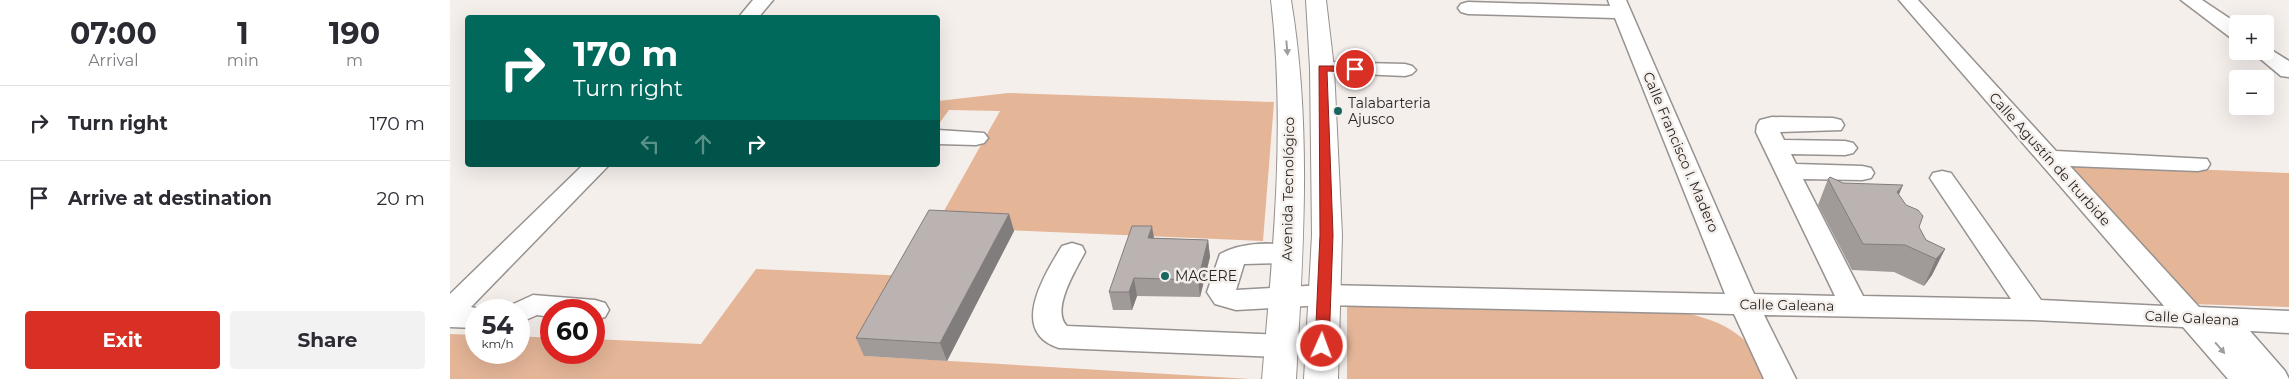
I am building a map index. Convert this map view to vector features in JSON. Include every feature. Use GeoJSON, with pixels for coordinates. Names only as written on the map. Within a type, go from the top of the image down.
{"type":"FeatureCollection","features":[{"type":"Feature","properties":{"kind":"main road","name":"Avenida Tecnológico"},"geometry":{"type":"LineString","coordinates":[[1279,379],[1285,297],[1291,134],[1290,81],[1281,0]]}},
{"type":"Feature","properties":{"kind":"main road"},"geometry":{"type":"LineString","coordinates":[[1318,3],[1322,68],[1326,235],[1321,379]]}},
{"type":"Feature","properties":{"kind":"street"},"geometry":{"type":"LineString","coordinates":[[750,15],[764,0]]}},
{"type":"Feature","properties":{"kind":"street","name":"Calle Agustín de Iturbide"},"geometry":{"type":"LineString","coordinates":[[1908,0],[2246,379]]}},
{"type":"Feature","properties":{"kind":"street"},"geometry":{"type":"LineString","coordinates":[[2190,0],[2229,28]]}},
{"type":"Feature","properties":{"kind":"street"},"geometry":{"type":"LineString","coordinates":[[1468,8],[1619,6]]}},
{"type":"Feature","properties":{"kind":"street","name":"Calle Francisco I. Madero"},"geometry":{"type":"LineString","coordinates":[[1619,6],[1744,304],[1780,379]]}},
{"type":"Feature","properties":{"kind":"street"},"geometry":{"type":"LineString","coordinates":[[2273,60],[2289,72]]}},
{"type":"Feature","properties":{"kind":"street"},"geometry":{"type":"LineString","coordinates":[[1322,68],[1404,70]]}},
{"type":"Feature","properties":{"kind":"street"},"geometry":{"type":"LineString","coordinates":[[1833,124],[1772,124],[1768,126],[1768,132],[1786,172],[1854,306]]}},
{"type":"Feature","properties":{"kind":"street"},"geometry":{"type":"LineString","coordinates":[[940,137],[976,138]]}},
{"type":"Feature","properties":{"kind":"street"},"geometry":{"type":"LineString","coordinates":[[1774,147],[1845,148]]}},
{"type":"Feature","properties":{"kind":"street"},"geometry":{"type":"LineString","coordinates":[[2048,158],[2198,164]]}},
{"type":"Feature","properties":{"kind":"street"},"geometry":{"type":"LineString","coordinates":[[450,311],[595,167]]}},
{"type":"Feature","properties":{"kind":"street"},"geometry":{"type":"LineString","coordinates":[[1786,172],[1862,173]]}},
{"type":"Feature","properties":{"kind":"street"},"geometry":{"type":"LineString","coordinates":[[1942,178],[2033,310]]}},
{"type":"Feature","properties":{"kind":"street"},"geometry":{"type":"LineString","coordinates":[[1072,252],[1047,304],[1046,319],[1050,331],[1058,337],[1281,346]]}},
{"type":"Feature","properties":{"kind":"street","name":"Calle Galeana"},"geometry":{"type":"LineString","coordinates":[[1287,254],[1239,254],[1230,260],[1221,292],[1225,297],[1236,300],[1324,295],[1854,306],[2033,310],[2289,322]]}},
{"type":"Feature","properties":{"kind":"street"},"geometry":{"type":"LineString","coordinates":[[450,317],[465,318]]}},
{"type":"Feature","properties":{"kind":"street"},"geometry":{"type":"LineString","coordinates":[[2223,319],[2274,379]]}},
{"type":"Feature","properties":{"kind":"shaded area"},"geometry":{"type":"Polygon","coordinates":[[[1008,93],[1274,102],[1263,241],[935,227],[1000,111],[949,110],[940,122],[940,101],[1008,93]]]}},
{"type":"Feature","properties":{"kind":"shaded area"},"geometry":{"type":"Polygon","coordinates":[[[2064,164],[2289,173],[2289,307],[2191,304],[2064,164]]]}},
{"type":"Feature","properties":{"kind":"shaded area"},"geometry":{"type":"Polygon","coordinates":[[[756,269],[908,276],[865,356],[1251,379],[450,379],[450,334],[465,335],[465,364],[530,364],[530,337],[540,337],[540,364],[605,364],[605,340],[701,344],[756,269]]]}},
{"type":"Feature","properties":{"kind":"shaded area"},"geometry":{"type":"Polygon","coordinates":[[[1347,303],[1671,311],[1688,314],[1718,323],[1743,339],[1762,363],[1770,379],[1347,379],[1347,303]]]}},
{"type":"Feature","properties":{"kind":"building"},"geometry":{"type":"Polygon","coordinates":[[[1830,177],[1843,183],[1903,185],[1897,192],[1906,205],[1918,210],[1923,216],[1919,227],[1926,240],[1945,249],[1936,259],[1905,245],[1863,244],[1828,179],[1830,177]]]}},
{"type":"Feature","properties":{"kind":"building"},"geometry":{"type":"Polygon","coordinates":[[[929,210],[1009,214],[940,343],[856,338],[929,210]]]}},
{"type":"Feature","properties":{"kind":"building"},"geometry":{"type":"Polygon","coordinates":[[[1132,226],[1152,226],[1148,238],[1208,240],[1198,280],[1134,278],[1129,292],[1109,292],[1132,226]]]}},
{"type":"Feature","properties":{"kind":"place","name":"Talabarteria Ajusco"},"geometry":{"type":"Point","coordinates":[1338,111]}},
{"type":"Feature","properties":{"kind":"place","name":"MACERE"},"geometry":{"type":"Point","coordinates":[1165,276]}},
{"type":"Feature","properties":{"kind":"route"},"geometry":{"type":"LineString","coordinates":[[1322,346],[1326,235],[1322,68],[1355,69]]}}]}
